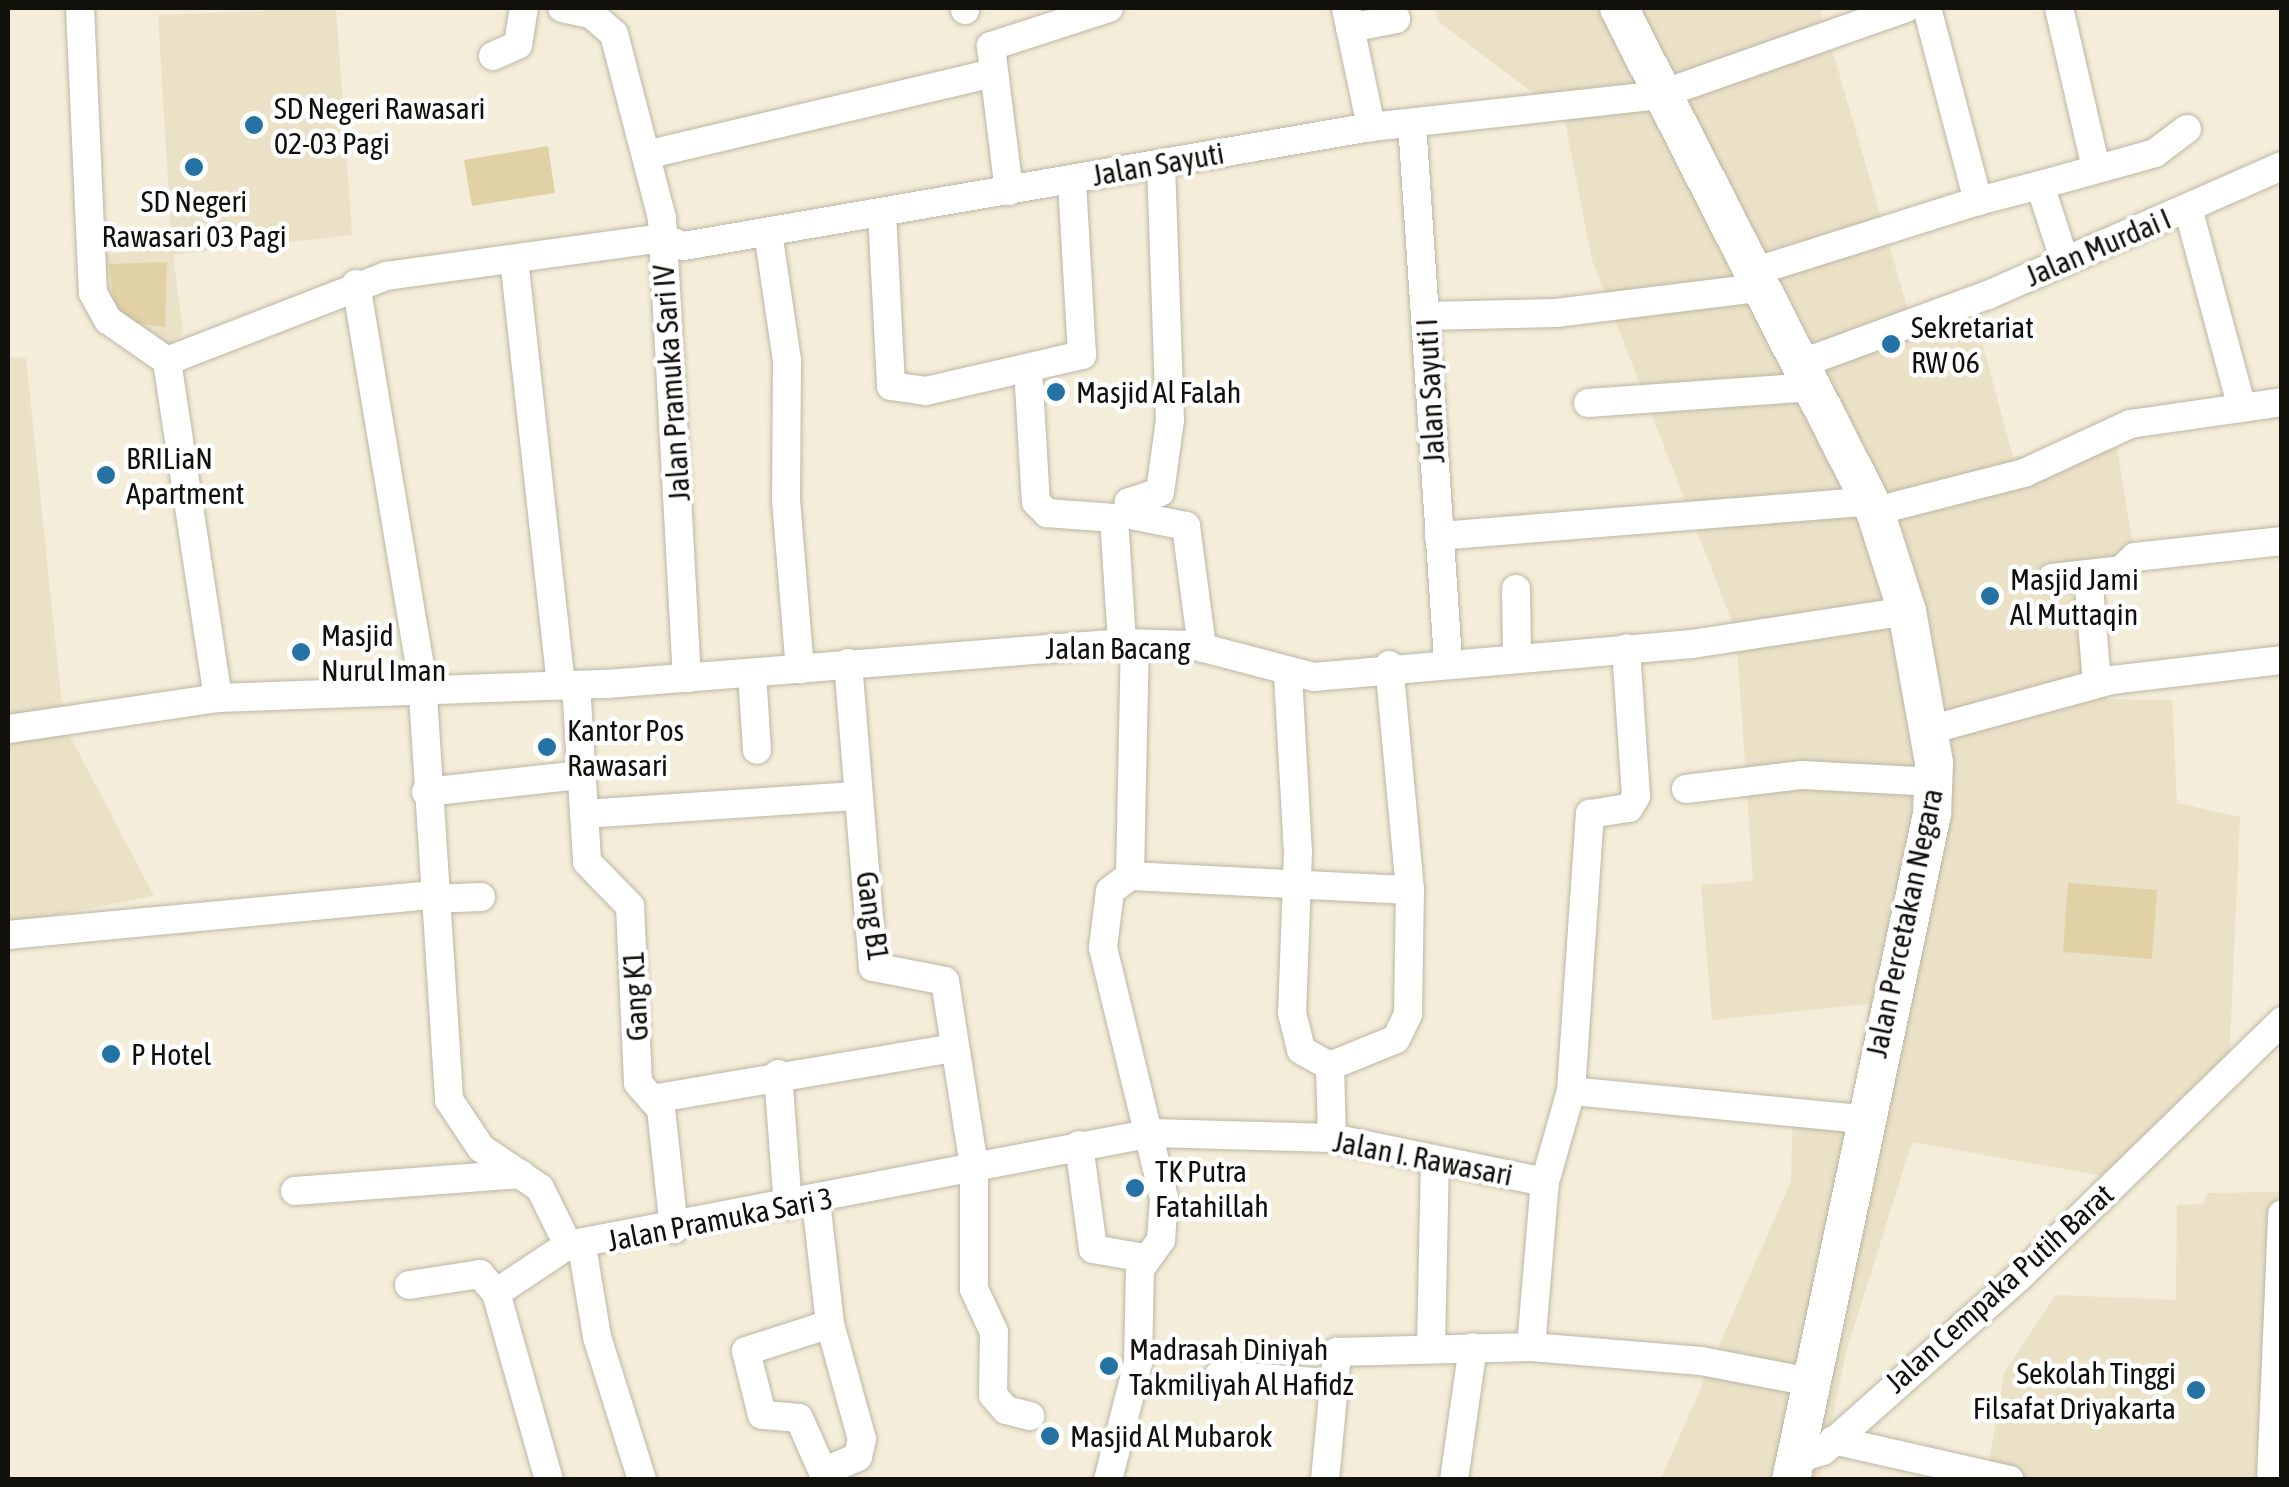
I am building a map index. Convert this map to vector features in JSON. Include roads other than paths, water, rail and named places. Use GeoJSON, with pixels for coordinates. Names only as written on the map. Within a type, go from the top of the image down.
{"type":"FeatureCollection","features":[{"type":"Feature","properties":{"kind":"main road","name":"Jalan Percetakan Negara"},"geometry":{"type":"LineString","coordinates":[[1620,8],[1659,95],[1760,279],[1872,506],[1907,611],[1936,782],[1862,1119],[1794,1469]]}},
{"type":"Feature","properties":{"kind":"street"},"geometry":{"type":"LineString","coordinates":[[8,728],[218,698],[167,361],[108,320],[93,293],[80,8]]}},
{"type":"Feature","properties":{"kind":"street"},"geometry":{"type":"LineString","coordinates":[[493,56],[518,45],[524,8]]}},
{"type":"Feature","properties":{"kind":"street"},"geometry":{"type":"LineString","coordinates":[[562,8],[608,15],[646,155],[662,238]]}},
{"type":"Feature","properties":{"kind":"street"},"geometry":{"type":"LineString","coordinates":[[1009,191],[990,74],[996,41],[1079,12],[1109,8]]}},
{"type":"Feature","properties":{"kind":"street","name":"Jalan Sayuti"},"geometry":{"type":"LineString","coordinates":[[662,238],[684,246],[1371,127],[1659,95],[1906,8]]}},
{"type":"Feature","properties":{"kind":"street"},"geometry":{"type":"LineString","coordinates":[[1926,8],[1978,200]]}},
{"type":"Feature","properties":{"kind":"street"},"geometry":{"type":"LineString","coordinates":[[2059,8],[2096,168]]}},
{"type":"Feature","properties":{"kind":"street"},"geometry":{"type":"LineString","coordinates":[[1371,127],[1348,18],[1396,19]]}},
{"type":"Feature","properties":{"kind":"street"},"geometry":{"type":"LineString","coordinates":[[646,155],[990,74]]}},
{"type":"Feature","properties":{"kind":"street","name":"Jalan Sayuti I"},"geometry":{"type":"LineString","coordinates":[[1412,122],[1448,660]]}},
{"type":"Feature","properties":{"kind":"street"},"geometry":{"type":"LineString","coordinates":[[1426,316],[1587,310],[1760,279],[1978,200],[2156,153],[2187,129]]}},
{"type":"Feature","properties":{"kind":"street"},"geometry":{"type":"LineString","coordinates":[[1130,876],[1128,644],[1121,515],[1130,496],[1160,492],[1170,420],[1161,164]]}},
{"type":"Feature","properties":{"kind":"street","name":"Jalan Murdai I"},"geometry":{"type":"LineString","coordinates":[[1588,403],[1806,376],[2282,166]]}},
{"type":"Feature","properties":{"kind":"street"},"geometry":{"type":"LineString","coordinates":[[882,213],[892,389],[1028,370],[1084,352],[1072,179]]}},
{"type":"Feature","properties":{"kind":"street"},"geometry":{"type":"LineString","coordinates":[[2040,184],[2065,262]]}},
{"type":"Feature","properties":{"kind":"street"},"geometry":{"type":"LineString","coordinates":[[2188,208],[2242,408]]}},
{"type":"Feature","properties":{"kind":"street"},"geometry":{"type":"LineString","coordinates":[[768,232],[787,360],[786,500],[800,670]]}},
{"type":"Feature","properties":{"kind":"street","name":"Jalan Pramuka Sari IV"},"geometry":{"type":"LineString","coordinates":[[167,361],[356,284],[662,238],[687,678]]}},
{"type":"Feature","properties":{"kind":"street"},"geometry":{"type":"LineString","coordinates":[[426,792],[581,775],[514,259]]}},
{"type":"Feature","properties":{"kind":"street"},"geometry":{"type":"LineString","coordinates":[[356,284],[423,691],[430,897]]}},
{"type":"Feature","properties":{"kind":"street"},"geometry":{"type":"LineString","coordinates":[[1028,370],[1038,508],[1121,515],[1186,526],[1202,648]]}},
{"type":"Feature","properties":{"kind":"street"},"geometry":{"type":"LineString","coordinates":[[1439,536],[1872,506],[2024,473],[2130,424],[2282,402]]}},
{"type":"Feature","properties":{"kind":"street"},"geometry":{"type":"LineString","coordinates":[[2052,578],[2121,570],[2135,557],[2282,540]]}},
{"type":"Feature","properties":{"kind":"street"},"geometry":{"type":"LineString","coordinates":[[2088,574],[2098,684]]}},
{"type":"Feature","properties":{"kind":"street"},"geometry":{"type":"LineString","coordinates":[[1516,589],[1517,654]]}},
{"type":"Feature","properties":{"kind":"street","name":"Jalan Bacang"},"geometry":{"type":"LineString","coordinates":[[218,698],[687,678],[1128,644],[1202,648],[1288,675],[1626,648],[1907,611]]}},
{"type":"Feature","properties":{"kind":"street","name":"Jalan I. Rawasari"},"geometry":{"type":"LineString","coordinates":[[1152,1133],[1332,1138],[1545,1182],[1570,1091],[1590,814],[1629,808],[1636,796],[1626,648]]}},
{"type":"Feature","properties":{"kind":"street"},"geometry":{"type":"LineString","coordinates":[[1929,730],[2098,684],[2282,660]]}},
{"type":"Feature","properties":{"kind":"street","name":"Gang B1"},"geometry":{"type":"LineString","coordinates":[[848,663],[873,967],[889,976],[941,974],[974,1166],[974,1289],[994,1328],[994,1395],[1006,1410],[1030,1416]]}},
{"type":"Feature","properties":{"kind":"street"},"geometry":{"type":"LineString","coordinates":[[1288,675],[1296,884],[1295,1038],[1308,1058],[1330,1066],[1382,1048],[1405,1028],[1410,890],[1390,665]]}},
{"type":"Feature","properties":{"kind":"street"},"geometry":{"type":"LineString","coordinates":[[752,673],[757,750]]}},
{"type":"Feature","properties":{"kind":"street","name":"Gang K1"},"geometry":{"type":"LineString","coordinates":[[581,775],[591,872],[630,906],[638,1084],[652,1099],[663,1125],[674,1229]]}},
{"type":"Feature","properties":{"kind":"street"},"geometry":{"type":"LineString","coordinates":[[1686,789],[1815,775],[1936,782]]}},
{"type":"Feature","properties":{"kind":"street"},"geometry":{"type":"LineString","coordinates":[[584,814],[858,796]]}},
{"type":"Feature","properties":{"kind":"street"},"geometry":{"type":"LineString","coordinates":[[1108,1480],[1131,1409],[1144,1258],[1163,1221],[1152,1133],[1101,925],[1110,891],[1130,876],[1410,890]]}},
{"type":"Feature","properties":{"kind":"street"},"geometry":{"type":"LineString","coordinates":[[8,935],[430,897],[481,897]]}},
{"type":"Feature","properties":{"kind":"street","name":"Jalan Pramuka Sari 3"},"geometry":{"type":"LineString","coordinates":[[430,897],[449,1100],[480,1148],[540,1188],[575,1245],[674,1229],[1152,1133]]}},
{"type":"Feature","properties":{"kind":"street","name":"Jalan Cempaka Putih Barat"},"geometry":{"type":"LineString","coordinates":[[1794,1469],[1834,1440],[2020,1276],[2282,1021]]}},
{"type":"Feature","properties":{"kind":"street"},"geometry":{"type":"LineString","coordinates":[[652,1099],[778,1074],[956,1048]]}},
{"type":"Feature","properties":{"kind":"street"},"geometry":{"type":"LineString","coordinates":[[1330,1066],[1332,1138]]}},
{"type":"Feature","properties":{"kind":"street"},"geometry":{"type":"LineString","coordinates":[[778,1074],[802,1204],[862,1439],[858,1457],[824,1476],[799,1418],[762,1416],[746,1351],[830,1324]]}},
{"type":"Feature","properties":{"kind":"street"},"geometry":{"type":"LineString","coordinates":[[1570,1091],[1862,1119]]}},
{"type":"Feature","properties":{"kind":"street"},"geometry":{"type":"LineString","coordinates":[[1079,1146],[1093,1249],[1144,1258]]}},
{"type":"Feature","properties":{"kind":"street"},"geometry":{"type":"LineString","coordinates":[[1431,1348],[1435,1160]]}},
{"type":"Feature","properties":{"kind":"street"},"geometry":{"type":"LineString","coordinates":[[295,1191],[522,1174]]}},
{"type":"Feature","properties":{"kind":"street"},"geometry":{"type":"LineString","coordinates":[[1530,1347],[1545,1182]]}},
{"type":"Feature","properties":{"kind":"street"},"geometry":{"type":"LineString","coordinates":[[2272,1480],[2280,1216]]}},
{"type":"Feature","properties":{"kind":"street"},"geometry":{"type":"LineString","coordinates":[[496,1293],[575,1245],[597,1337],[642,1480]]}},
{"type":"Feature","properties":{"kind":"street"},"geometry":{"type":"LineString","coordinates":[[409,1285],[480,1274],[496,1293],[549,1480]]}},
{"type":"Feature","properties":{"kind":"street"},"geometry":{"type":"LineString","coordinates":[[1454,1480],[1472,1346]]}},
{"type":"Feature","properties":{"kind":"street"},"geometry":{"type":"LineString","coordinates":[[1325,1480],[1329,1384],[1337,1352],[1530,1347],[1701,1361],[1811,1382]]}},
{"type":"Feature","properties":{"kind":"street"},"geometry":{"type":"LineString","coordinates":[[1219,1375],[1329,1384]]}},
{"type":"Feature","properties":{"kind":"street"},"geometry":{"type":"LineString","coordinates":[[1834,1440],[2010,1480]]}},
{"type":"Feature","properties":{"kind":"place","name":"SD Negeri Rawasari 02-03 Pagi"},"geometry":{"type":"Point","coordinates":[254,125]}},
{"type":"Feature","properties":{"kind":"place","name":"SD Negeri Rawasari 03 Pagi"},"geometry":{"type":"Point","coordinates":[194,167]}},
{"type":"Feature","properties":{"kind":"place","name":"Sekretariat RW 06"},"geometry":{"type":"Point","coordinates":[1891,344]}},
{"type":"Feature","properties":{"kind":"place","name":"Masjid Al Falah"},"geometry":{"type":"Point","coordinates":[1056,392]}},
{"type":"Feature","properties":{"kind":"place","name":"BRILiaN Apartment"},"geometry":{"type":"Point","coordinates":[106,475]}},
{"type":"Feature","properties":{"kind":"place","name":"Masjid Jami Al Muttaqin"},"geometry":{"type":"Point","coordinates":[1990,596]}},
{"type":"Feature","properties":{"kind":"place","name":"Masjid Nurul Iman"},"geometry":{"type":"Point","coordinates":[301,652]}},
{"type":"Feature","properties":{"kind":"place","name":"Kantor Pos Rawasari"},"geometry":{"type":"Point","coordinates":[547,747]}},
{"type":"Feature","properties":{"kind":"place","name":"P Hotel"},"geometry":{"type":"Point","coordinates":[111,1054]}},
{"type":"Feature","properties":{"kind":"place","name":"TK Putra Fatahillah"},"geometry":{"type":"Point","coordinates":[1135,1188]}},
{"type":"Feature","properties":{"kind":"place","name":"Madrasah Diniyah Takmiliyah Al Hafidz"},"geometry":{"type":"Point","coordinates":[1109,1366]}},
{"type":"Feature","properties":{"kind":"place","name":"Sekolah Tinggi Filsafat Driyakarta"},"geometry":{"type":"Point","coordinates":[2196,1390]}},
{"type":"Feature","properties":{"kind":"place","name":"Masjid Al Mubarok"},"geometry":{"type":"Point","coordinates":[1050,1436]}}]}
